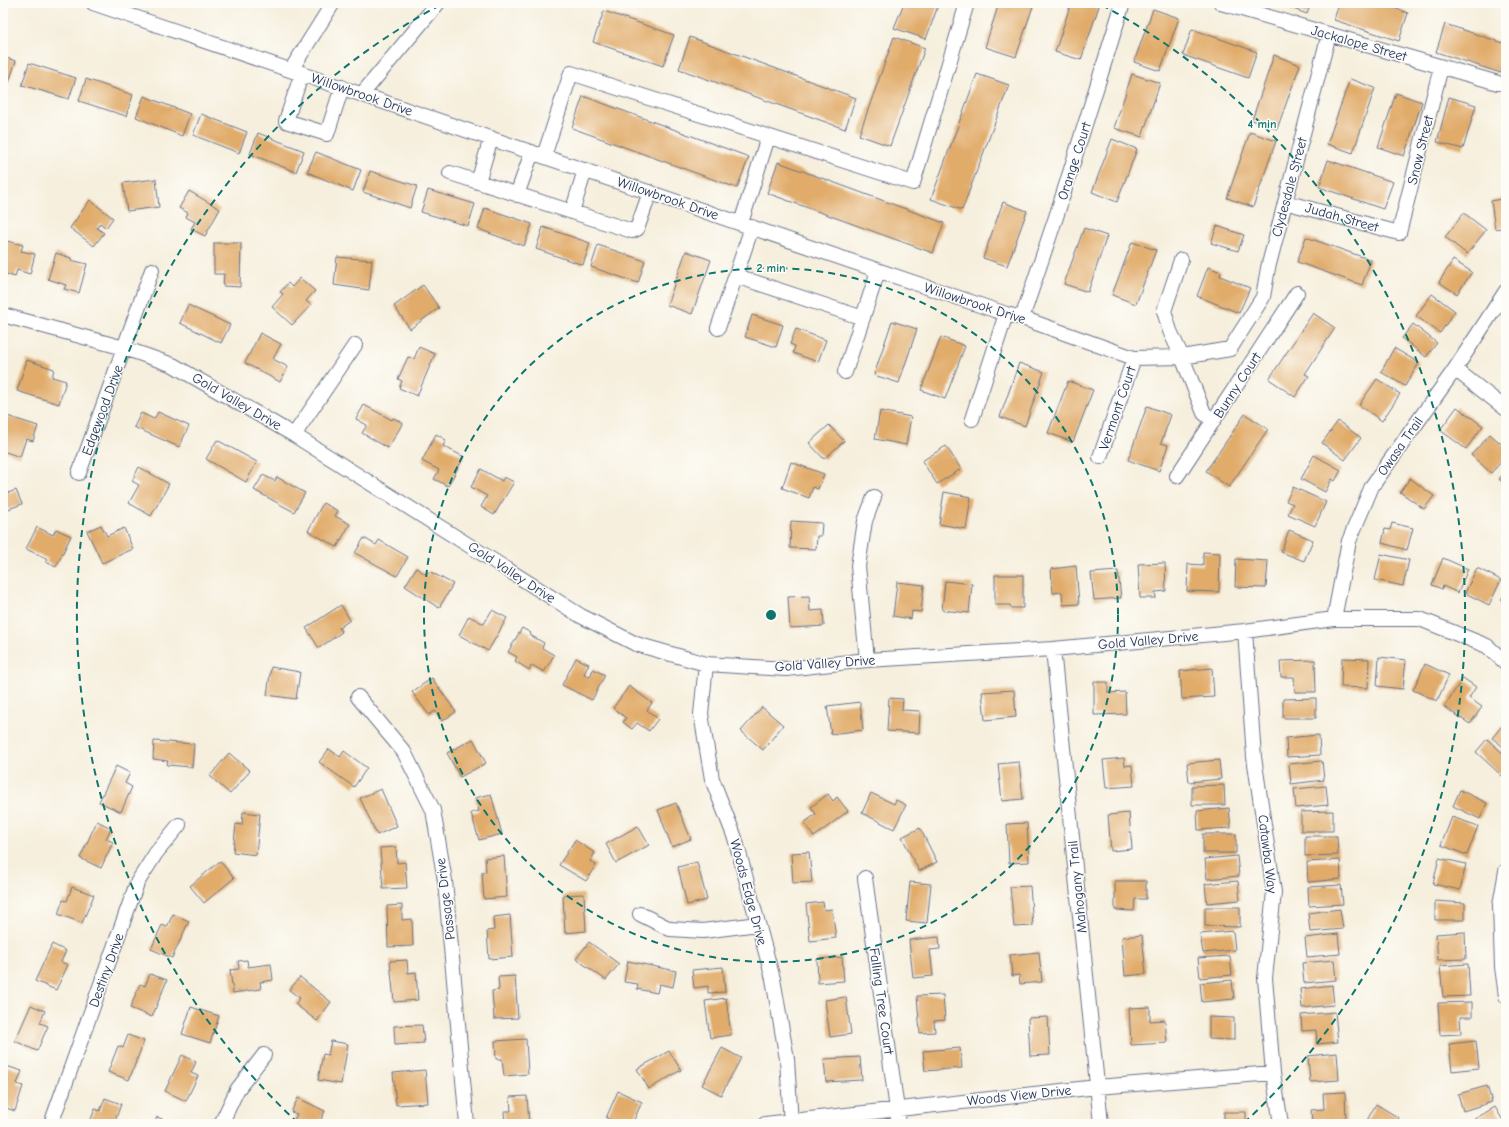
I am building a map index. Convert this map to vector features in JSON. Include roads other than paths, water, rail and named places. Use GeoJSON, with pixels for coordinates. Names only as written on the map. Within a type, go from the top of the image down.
{"type":"FeatureCollection","features":[{"type":"Feature","properties":{"kind":"street","name":"Willowbrook Drive"},"geometry":{"type":"LineString","coordinates":[[94,3],[297,71],[878,271],[1022,318],[1134,358],[1182,357],[1230,349],[1240,334]]}},
{"type":"Feature","properties":{"kind":"street"},"geometry":{"type":"LineString","coordinates":[[333,3],[297,71],[286,121],[327,134],[342,87]]}},
{"type":"Feature","properties":{"kind":"street"},"geometry":{"type":"LineString","coordinates":[[362,94],[438,3]]}},
{"type":"Feature","properties":{"kind":"street"},"geometry":{"type":"LineString","coordinates":[[517,195],[538,154],[571,73],[913,183],[968,3]]}},
{"type":"Feature","properties":{"kind":"street","name":"Orange Court"},"geometry":{"type":"LineString","coordinates":[[1022,318],[1057,214],[1123,3]]}},
{"type":"Feature","properties":{"kind":"street","name":"Jackalope Street"},"geometry":{"type":"LineString","coordinates":[[1220,3],[1498,83]]}},
{"type":"Feature","properties":{"kind":"street","name":"Clydesdale Street"},"geometry":{"type":"LineString","coordinates":[[1240,334],[1263,297],[1268,268],[1329,34]]}},
{"type":"Feature","properties":{"kind":"street","name":"Snow Street"},"geometry":{"type":"LineString","coordinates":[[1400,233],[1441,67]]}},
{"type":"Feature","properties":{"kind":"street"},"geometry":{"type":"LineString","coordinates":[[718,328],[736,276],[746,225],[768,136]]}},
{"type":"Feature","properties":{"kind":"street"},"geometry":{"type":"LineString","coordinates":[[478,182],[491,138]]}},
{"type":"Feature","properties":{"kind":"street"},"geometry":{"type":"LineString","coordinates":[[572,212],[585,170]]}},
{"type":"Feature","properties":{"kind":"street"},"geometry":{"type":"LineString","coordinates":[[450,173],[632,231],[637,229],[650,192]]}},
{"type":"Feature","properties":{"kind":"street","name":"Judah Street"},"geometry":{"type":"LineString","coordinates":[[1285,202],[1400,233]]}},
{"type":"Feature","properties":{"kind":"street"},"geometry":{"type":"LineString","coordinates":[[1181,260],[1164,311],[1170,331],[1204,413],[1213,421]]}},
{"type":"Feature","properties":{"kind":"street","name":"Edgewood Drive"},"geometry":{"type":"LineString","coordinates":[[79,473],[152,270]]}},
{"type":"Feature","properties":{"kind":"street"},"geometry":{"type":"LineString","coordinates":[[845,372],[878,271]]}},
{"type":"Feature","properties":{"kind":"street"},"geometry":{"type":"LineString","coordinates":[[736,276],[863,318]]}},
{"type":"Feature","properties":{"kind":"street","name":"Owasa Trail"},"geometry":{"type":"LineString","coordinates":[[1334,619],[1349,541],[1372,486],[1455,369],[1506,291]]}},
{"type":"Feature","properties":{"kind":"street","name":"Bunny Court"},"geometry":{"type":"LineString","coordinates":[[1177,476],[1297,293]]}},
{"type":"Feature","properties":{"kind":"street"},"geometry":{"type":"LineString","coordinates":[[972,419],[1006,314]]}},
{"type":"Feature","properties":{"kind":"street","name":"Gold Valley Drive"},"geometry":{"type":"LineString","coordinates":[[3,315],[124,348],[173,365],[294,435],[581,616],[636,644],[706,664],[786,669],[867,660],[1053,649],[1245,631],[1334,619],[1420,619],[1487,646],[1506,662]]}},
{"type":"Feature","properties":{"kind":"street"},"geometry":{"type":"LineString","coordinates":[[294,435],[355,346]]}},
{"type":"Feature","properties":{"kind":"street","name":"Vermont Court"},"geometry":{"type":"LineString","coordinates":[[1100,457],[1134,358]]}},
{"type":"Feature","properties":{"kind":"street"},"geometry":{"type":"LineString","coordinates":[[1455,369],[1506,410]]}},
{"type":"Feature","properties":{"kind":"street"},"geometry":{"type":"LineString","coordinates":[[867,660],[858,566],[865,521],[874,497]]}},
{"type":"Feature","properties":{"kind":"street","name":"Catawba Way"},"geometry":{"type":"LineString","coordinates":[[1245,631],[1254,757],[1274,892],[1265,978],[1273,1073],[1281,1124]]}},
{"type":"Feature","properties":{"kind":"street","name":"Mahogany Trail"},"geometry":{"type":"LineString","coordinates":[[1053,649],[1101,1124]]}},
{"type":"Feature","properties":{"kind":"street","name":"Woods Edge Drive"},"geometry":{"type":"LineString","coordinates":[[706,664],[701,714],[712,779],[735,838],[773,979],[786,1058],[791,1122]]}},
{"type":"Feature","properties":{"kind":"street","name":"Passage Drive"},"geometry":{"type":"LineString","coordinates":[[358,697],[404,752],[433,810],[445,881],[467,1124]]}},
{"type":"Feature","properties":{"kind":"street","name":"Destiny Drive"},"geometry":{"type":"LineString","coordinates":[[51,1124],[137,883],[156,853],[179,825]]}},
{"type":"Feature","properties":{"kind":"street"},"geometry":{"type":"LineString","coordinates":[[1506,871],[1500,905],[1502,967],[1506,996]]}},
{"type":"Feature","properties":{"kind":"street","name":"Falling Tree Court"},"geometry":{"type":"LineString","coordinates":[[866,878],[899,1124]]}},
{"type":"Feature","properties":{"kind":"street"},"geometry":{"type":"LineString","coordinates":[[640,914],[670,929],[703,931],[758,924]]}},
{"type":"Feature","properties":{"kind":"street"},"geometry":{"type":"LineString","coordinates":[[220,1124],[237,1090],[264,1055]]}},
{"type":"Feature","properties":{"kind":"street","name":"Woods View Drive"},"geometry":{"type":"LineString","coordinates":[[765,1124],[1097,1087],[1273,1073]]}}]}
